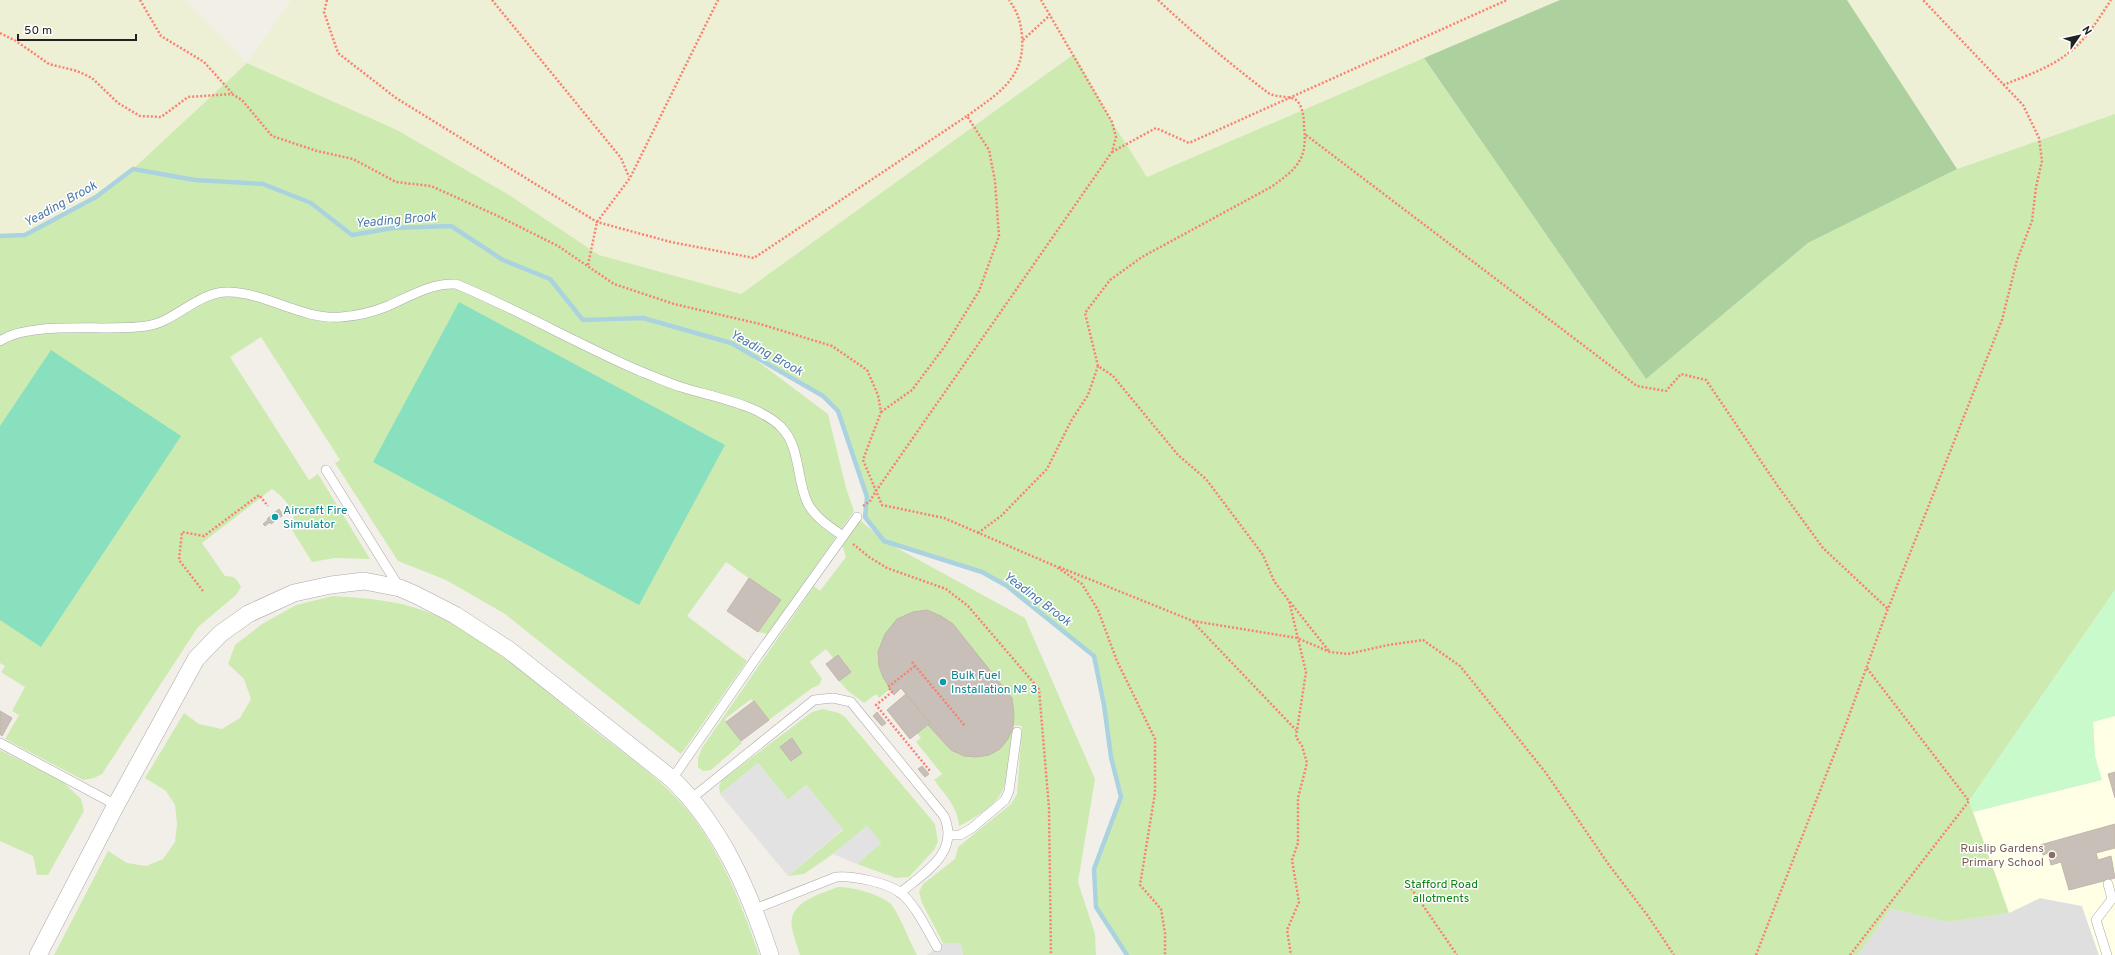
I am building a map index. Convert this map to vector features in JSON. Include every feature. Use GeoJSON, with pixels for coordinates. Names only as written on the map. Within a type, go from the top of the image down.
{"type":"FeatureCollection","features":[{"type":"Feature","properties":{"kind":"street"},"geometry":{"type":"LineString","coordinates":[[38,955],[116,804],[196,659],[220,634],[248,614],[294,593],[331,584],[364,581],[400,588],[455,615],[509,650],[672,779],[692,798],[730,858],[755,909],[770,955]]}},
{"type":"Feature","properties":{"kind":"lane"},"geometry":{"type":"LineString","coordinates":[[0,341],[20,331],[147,326],[185,310],[205,297],[228,292],[248,294],[319,316],[340,317],[364,313],[386,306],[441,284],[456,284],[640,371],[680,387],[725,400],[767,416],[782,428],[790,442],[799,469],[801,485],[808,504],[819,519],[843,536]]}},
{"type":"Feature","properties":{"kind":"lane"},"geometry":{"type":"LineString","coordinates":[[326,470],[400,588]]}},
{"type":"Feature","properties":{"kind":"lane"},"geometry":{"type":"LineString","coordinates":[[672,779],[857,517]]}},
{"type":"Feature","properties":{"kind":"lane"},"geometry":{"type":"LineString","coordinates":[[692,798],[814,700],[824,698],[842,699],[851,702],[944,816],[948,826],[949,835],[947,845],[941,858],[900,893]]}},
{"type":"Feature","properties":{"kind":"lane"},"geometry":{"type":"LineString","coordinates":[[949,835],[960,835],[972,828],[1005,800],[1009,791],[1017,732]]}},
{"type":"Feature","properties":{"kind":"lane"},"geometry":{"type":"LineString","coordinates":[[0,743],[116,804]]}},
{"type":"Feature","properties":{"kind":"lane"},"geometry":{"type":"LineString","coordinates":[[755,909],[836,877],[847,875],[872,881],[900,893],[917,914],[937,947]]}},
{"type":"Feature","properties":{"kind":"lane"},"geometry":{"type":"LineString","coordinates":[[2107,955],[2096,920],[2112,899],[2108,884]]}},
{"type":"Feature","properties":{"kind":"path"},"geometry":{"type":"LineString","coordinates":[[140,0],[161,36],[204,62],[232,94],[242,100],[272,136],[317,151],[353,159],[396,182],[431,186],[500,217],[558,246],[614,284],[674,304],[760,324],[832,346],[867,370],[878,395],[881,412],[863,460],[882,505],[944,518],[1055,566],[1193,621],[1297,638],[1330,652],[1348,654],[1388,645],[1423,640],[1460,666],[1546,773],[1609,865],[1648,916],[1674,955]]}},
{"type":"Feature","properties":{"kind":"path"},"geometry":{"type":"LineString","coordinates":[[327,0],[324,12],[338,52],[396,98],[597,222],[671,242],[754,258],[967,116],[1002,90],[1018,70],[1023,51],[1019,14],[1009,0]]}},
{"type":"Feature","properties":{"kind":"path"},"geometry":{"type":"LineString","coordinates":[[492,0],[621,158],[630,178]]}},
{"type":"Feature","properties":{"kind":"path"},"geometry":{"type":"LineString","coordinates":[[588,265],[597,222],[630,178],[718,0]]}},
{"type":"Feature","properties":{"kind":"path"},"geometry":{"type":"LineString","coordinates":[[863,506],[870,502],[876,491],[1112,152],[1116,137],[1112,122],[1041,0]]}},
{"type":"Feature","properties":{"kind":"path"},"geometry":{"type":"LineString","coordinates":[[978,533],[1001,516],[1047,469],[1071,421],[1088,395],[1098,366],[1085,313],[1110,280],[1142,257],[1271,187],[1288,176],[1299,163],[1305,151],[1305,135],[1300,104],[1296,100],[1269,94],[1194,34],[1158,0]]}},
{"type":"Feature","properties":{"kind":"path"},"geometry":{"type":"LineString","coordinates":[[1112,152],[1156,128],[1189,144],[1507,0]]}},
{"type":"Feature","properties":{"kind":"path"},"geometry":{"type":"LineString","coordinates":[[1756,955],[1888,609],[2002,320],[2017,260],[2032,221],[2036,187],[2042,161],[2040,138],[2023,106],[1923,0]]}},
{"type":"Feature","properties":{"kind":"path"},"geometry":{"type":"LineString","coordinates":[[2003,85],[2041,70],[2071,51],[2094,27],[2110,0]]}},
{"type":"Feature","properties":{"kind":"path"},"geometry":{"type":"LineString","coordinates":[[1022,41],[1050,15]]}},
{"type":"Feature","properties":{"kind":"path"},"geometry":{"type":"LineString","coordinates":[[0,33],[16,41],[49,64],[77,71],[92,78],[118,103],[140,116],[161,117],[188,97],[232,94]]}},
{"type":"Feature","properties":{"kind":"path"},"geometry":{"type":"LineString","coordinates":[[881,412],[912,390],[945,346],[979,291],[999,236],[995,181],[989,150],[967,116]]}},
{"type":"Feature","properties":{"kind":"path"},"geometry":{"type":"LineString","coordinates":[[1305,135],[1637,386],[1666,391],[1682,374],[1706,380],[1777,485],[1823,548],[1888,609]]}},
{"type":"Feature","properties":{"kind":"path"},"geometry":{"type":"LineString","coordinates":[[1098,366],[1113,376],[1178,455],[1206,479],[1263,555],[1274,580],[1289,601],[1330,652]]}},
{"type":"Feature","properties":{"kind":"path"},"geometry":{"type":"LineString","coordinates":[[203,591],[179,560],[182,532],[204,536],[258,495],[268,506]]}},
{"type":"Feature","properties":{"kind":"path"},"geometry":{"type":"LineString","coordinates":[[843,536],[869,557],[887,568],[946,589],[968,606],[1035,682],[1039,689],[1049,808],[1050,955]]}},
{"type":"Feature","properties":{"kind":"path"},"geometry":{"type":"LineString","coordinates":[[1055,566],[1082,584],[1098,610],[1117,661],[1155,739],[1155,793],[1140,885],[1160,909],[1165,933],[1165,955]]}},
{"type":"Feature","properties":{"kind":"path"},"geometry":{"type":"LineString","coordinates":[[1289,601],[1306,672],[1296,737],[1302,746],[1307,763],[1298,798],[1298,843],[1292,860],[1300,902],[1287,930],[1291,955]]}},
{"type":"Feature","properties":{"kind":"path"},"geometry":{"type":"LineString","coordinates":[[1193,621],[1296,730]]}},
{"type":"Feature","properties":{"kind":"path"},"geometry":{"type":"LineString","coordinates":[[912,662],[965,726]]}},
{"type":"Feature","properties":{"kind":"path"},"geometry":{"type":"LineString","coordinates":[[915,666],[888,687],[892,692],[876,705],[930,771]]}},
{"type":"Feature","properties":{"kind":"path"},"geometry":{"type":"LineString","coordinates":[[1850,955],[1969,801],[1866,667]]}},
{"type":"Feature","properties":{"kind":"path"},"geometry":{"type":"LineString","coordinates":[[1409,885],[1457,955]]}},
{"type":"Feature","properties":{"kind":"shaded area"},"geometry":{"type":"Polygon","coordinates":[[[0,0],[185,0],[247,63],[291,0],[1560,0],[1147,177],[1112,122],[1073,54],[741,294],[599,255],[509,195],[133,169],[96,197],[25,235],[0,236],[0,0]]]}},
{"type":"Feature","properties":{"kind":"shaded area"},"geometry":{"type":"Polygon","coordinates":[[[1847,0],[2115,0],[2115,114],[1957,169],[1847,0]]]}},
{"type":"Feature","properties":{"kind":"shaded area","name":"Ruislip Gardens Primary School"},"geometry":{"type":"Polygon","coordinates":[[[2115,716],[2115,955],[2099,955],[2082,906],[2040,898],[2009,913],[1973,812],[2101,780],[2095,756],[2093,721],[2115,716]]]}},
{"type":"Feature","properties":{"kind":"shaded area"},"geometry":{"type":"Polygon","coordinates":[[[758,763],[788,800],[806,785],[843,829],[788,876],[720,794],[758,763]]]}},
{"type":"Feature","properties":{"kind":"shaded area"},"geometry":{"type":"Polygon","coordinates":[[[867,826],[881,843],[857,864],[833,854],[867,826]]]}},
{"type":"Feature","properties":{"kind":"shaded area"},"geometry":{"type":"Polygon","coordinates":[[[2040,898],[2082,906],[2099,955],[1858,955],[1891,909],[1948,922],[2009,913],[2040,898]]]}},
{"type":"Feature","properties":{"kind":"shaded area"},"geometry":{"type":"Polygon","coordinates":[[[943,943],[960,943],[963,955],[927,955],[943,943]]]}},
{"type":"Feature","properties":{"kind":"green space"},"geometry":{"type":"Polygon","coordinates":[[[1560,0],[1847,0],[1957,169],[1808,243],[1646,379],[1424,58],[1560,0]]]}},
{"type":"Feature","properties":{"kind":"green space","name":"Stafford Road allotments"},"geometry":{"type":"Polygon","coordinates":[[[1074,54],[1112,122],[1147,177],[1424,58],[1646,379],[1808,243],[1957,169],[2115,114],[2115,590],[1969,801],[2009,913],[1948,922],[1891,909],[1858,955],[1127,955],[1096,907],[1094,869],[1121,797],[1111,757],[1104,705],[1094,656],[1007,586],[982,572],[886,542],[1025,618],[1095,779],[1078,882],[1095,934],[1096,955],[963,955],[960,943],[943,943],[922,903],[919,892],[923,884],[955,859],[958,847],[1011,804],[1017,794],[1022,726],[1013,725],[1008,772],[1000,795],[987,809],[959,826],[954,807],[934,780],[942,774],[916,742],[921,738],[917,733],[929,723],[901,688],[894,695],[890,689],[879,698],[876,694],[864,703],[848,691],[839,681],[851,672],[838,655],[833,658],[826,649],[810,662],[822,679],[819,685],[812,688],[769,720],[751,699],[725,719],[742,743],[711,770],[703,771],[698,767],[698,758],[702,748],[814,586],[820,591],[846,557],[842,545],[860,520],[882,539],[865,517],[867,497],[838,411],[823,396],[736,345],[828,414],[846,488],[854,511],[768,634],[758,632],[780,600],[726,562],[687,616],[747,661],[681,754],[505,614],[446,580],[398,561],[335,463],[340,460],[261,337],[230,357],[309,480],[318,474],[370,559],[335,558],[312,562],[292,530],[294,518],[290,507],[282,497],[272,489],[202,543],[225,576],[235,578],[241,587],[236,595],[198,627],[102,774],[94,778],[83,780],[5,739],[19,715],[12,711],[25,687],[1,672],[5,666],[0,663],[0,236],[25,235],[96,197],[133,169],[247,63],[397,130],[509,195],[599,255],[741,294],[1074,54]]]}},
{"type":"Feature","properties":{"kind":"green space"},"geometry":{"type":"Polygon","coordinates":[[[459,302],[725,445],[639,605],[373,462],[459,302]]]}},
{"type":"Feature","properties":{"kind":"green space"},"geometry":{"type":"Polygon","coordinates":[[[51,350],[181,436],[41,647],[0,620],[0,426],[51,350]]]}},
{"type":"Feature","properties":{"kind":"green space"},"geometry":{"type":"Polygon","coordinates":[[[2115,590],[2115,716],[2093,722],[2095,756],[2102,780],[1973,812],[1969,801],[2115,590]]]}},
{"type":"Feature","properties":{"kind":"green space"},"geometry":{"type":"Polygon","coordinates":[[[333,596],[402,604],[425,611],[447,621],[491,648],[668,789],[679,800],[701,828],[721,863],[746,917],[759,955],[54,955],[108,851],[127,863],[146,866],[163,859],[175,842],[177,824],[175,805],[166,791],[145,778],[184,713],[199,724],[222,729],[240,718],[251,699],[244,679],[228,664],[235,645],[262,624],[296,605],[333,596]]]}},
{"type":"Feature","properties":{"kind":"green space"},"geometry":{"type":"Polygon","coordinates":[[[823,709],[839,713],[845,717],[935,824],[938,842],[934,850],[909,877],[896,878],[857,864],[881,843],[867,826],[833,854],[804,874],[788,876],[843,830],[806,785],[788,800],[758,763],[720,794],[719,786],[722,780],[812,712],[823,709]]]}},
{"type":"Feature","properties":{"kind":"green space"},"geometry":{"type":"Polygon","coordinates":[[[0,750],[62,781],[81,799],[84,811],[48,875],[37,875],[33,856],[0,841],[0,750]]]}},
{"type":"Feature","properties":{"kind":"green space"},"geometry":{"type":"Polygon","coordinates":[[[838,887],[851,888],[866,892],[880,897],[891,904],[901,920],[917,955],[800,955],[792,928],[792,919],[795,912],[806,900],[838,887]]]}},
{"type":"Feature","properties":{"kind":"building","name":"Aircraft Fire Simulator"},"geometry":{"type":"Polygon","coordinates":[[[279,509],[283,515],[271,524],[270,522],[265,526],[263,524],[268,520],[267,519],[279,509]]]}},
{"type":"Feature","properties":{"kind":"building"},"geometry":{"type":"Polygon","coordinates":[[[749,578],[781,600],[758,632],[727,611],[749,578]]]}},
{"type":"Feature","properties":{"kind":"building","name":"Bulk Fuel Installation № 3"},"geometry":{"type":"Polygon","coordinates":[[[927,610],[941,616],[953,624],[1012,698],[1014,715],[1013,728],[1008,739],[1000,749],[989,755],[977,757],[964,756],[951,750],[928,725],[930,723],[901,688],[894,695],[883,677],[879,666],[878,652],[885,634],[897,619],[913,612],[927,610]]]}},
{"type":"Feature","properties":{"kind":"building"},"geometry":{"type":"Polygon","coordinates":[[[838,655],[851,672],[839,681],[826,664],[838,655]]]}},
{"type":"Feature","properties":{"kind":"building"},"geometry":{"type":"Polygon","coordinates":[[[906,694],[930,723],[910,739],[887,710],[906,694]]]}},
{"type":"Feature","properties":{"kind":"building"},"geometry":{"type":"Polygon","coordinates":[[[754,701],[769,720],[741,741],[726,722],[754,701]]]}},
{"type":"Feature","properties":{"kind":"building"},"geometry":{"type":"Polygon","coordinates":[[[0,711],[12,718],[2,736],[0,734],[0,711]]]}},
{"type":"Feature","properties":{"kind":"building"},"geometry":{"type":"Polygon","coordinates":[[[877,712],[886,723],[882,726],[873,716],[877,712]]]}},
{"type":"Feature","properties":{"kind":"building"},"geometry":{"type":"Polygon","coordinates":[[[792,738],[802,753],[791,761],[780,747],[792,738]]]}},
{"type":"Feature","properties":{"kind":"building"},"geometry":{"type":"Polygon","coordinates":[[[922,766],[929,774],[925,777],[918,769],[922,766]]]}},
{"type":"Feature","properties":{"kind":"building"},"geometry":{"type":"Polygon","coordinates":[[[2115,772],[2115,798],[2108,774],[2115,772]]]}},
{"type":"Feature","properties":{"kind":"building"},"geometry":{"type":"Polygon","coordinates":[[[2115,824],[2115,848],[2096,853],[2098,860],[2111,856],[2115,878],[2069,890],[2061,862],[2051,865],[2048,853],[2043,855],[2040,845],[2115,824]]]}},
{"type":"Feature","properties":{"kind":"waterway","name":"Yeading Brook"},"geometry":{"type":"LineString","coordinates":[[0,236],[25,235],[96,197],[133,169],[195,180],[263,184],[311,203],[352,235],[393,228],[451,226],[503,260],[550,279],[583,320],[643,318],[731,343],[823,396],[838,411],[867,497],[865,517],[884,541],[982,572],[1007,586],[1094,656],[1104,705],[1111,757],[1121,797],[1094,869],[1096,907],[1127,955]]}},
{"type":"Feature","properties":{"kind":"place","name":"Aircraft Fire Simulator"},"geometry":{"type":"Point","coordinates":[275,517]}},
{"type":"Feature","properties":{"kind":"place","name":"Bulk Fuel Installation № 3"},"geometry":{"type":"Point","coordinates":[943,682]}},
{"type":"Feature","properties":{"kind":"place","name":"Ruislip Gardens Primary School"},"geometry":{"type":"Point","coordinates":[2052,855]}}]}
